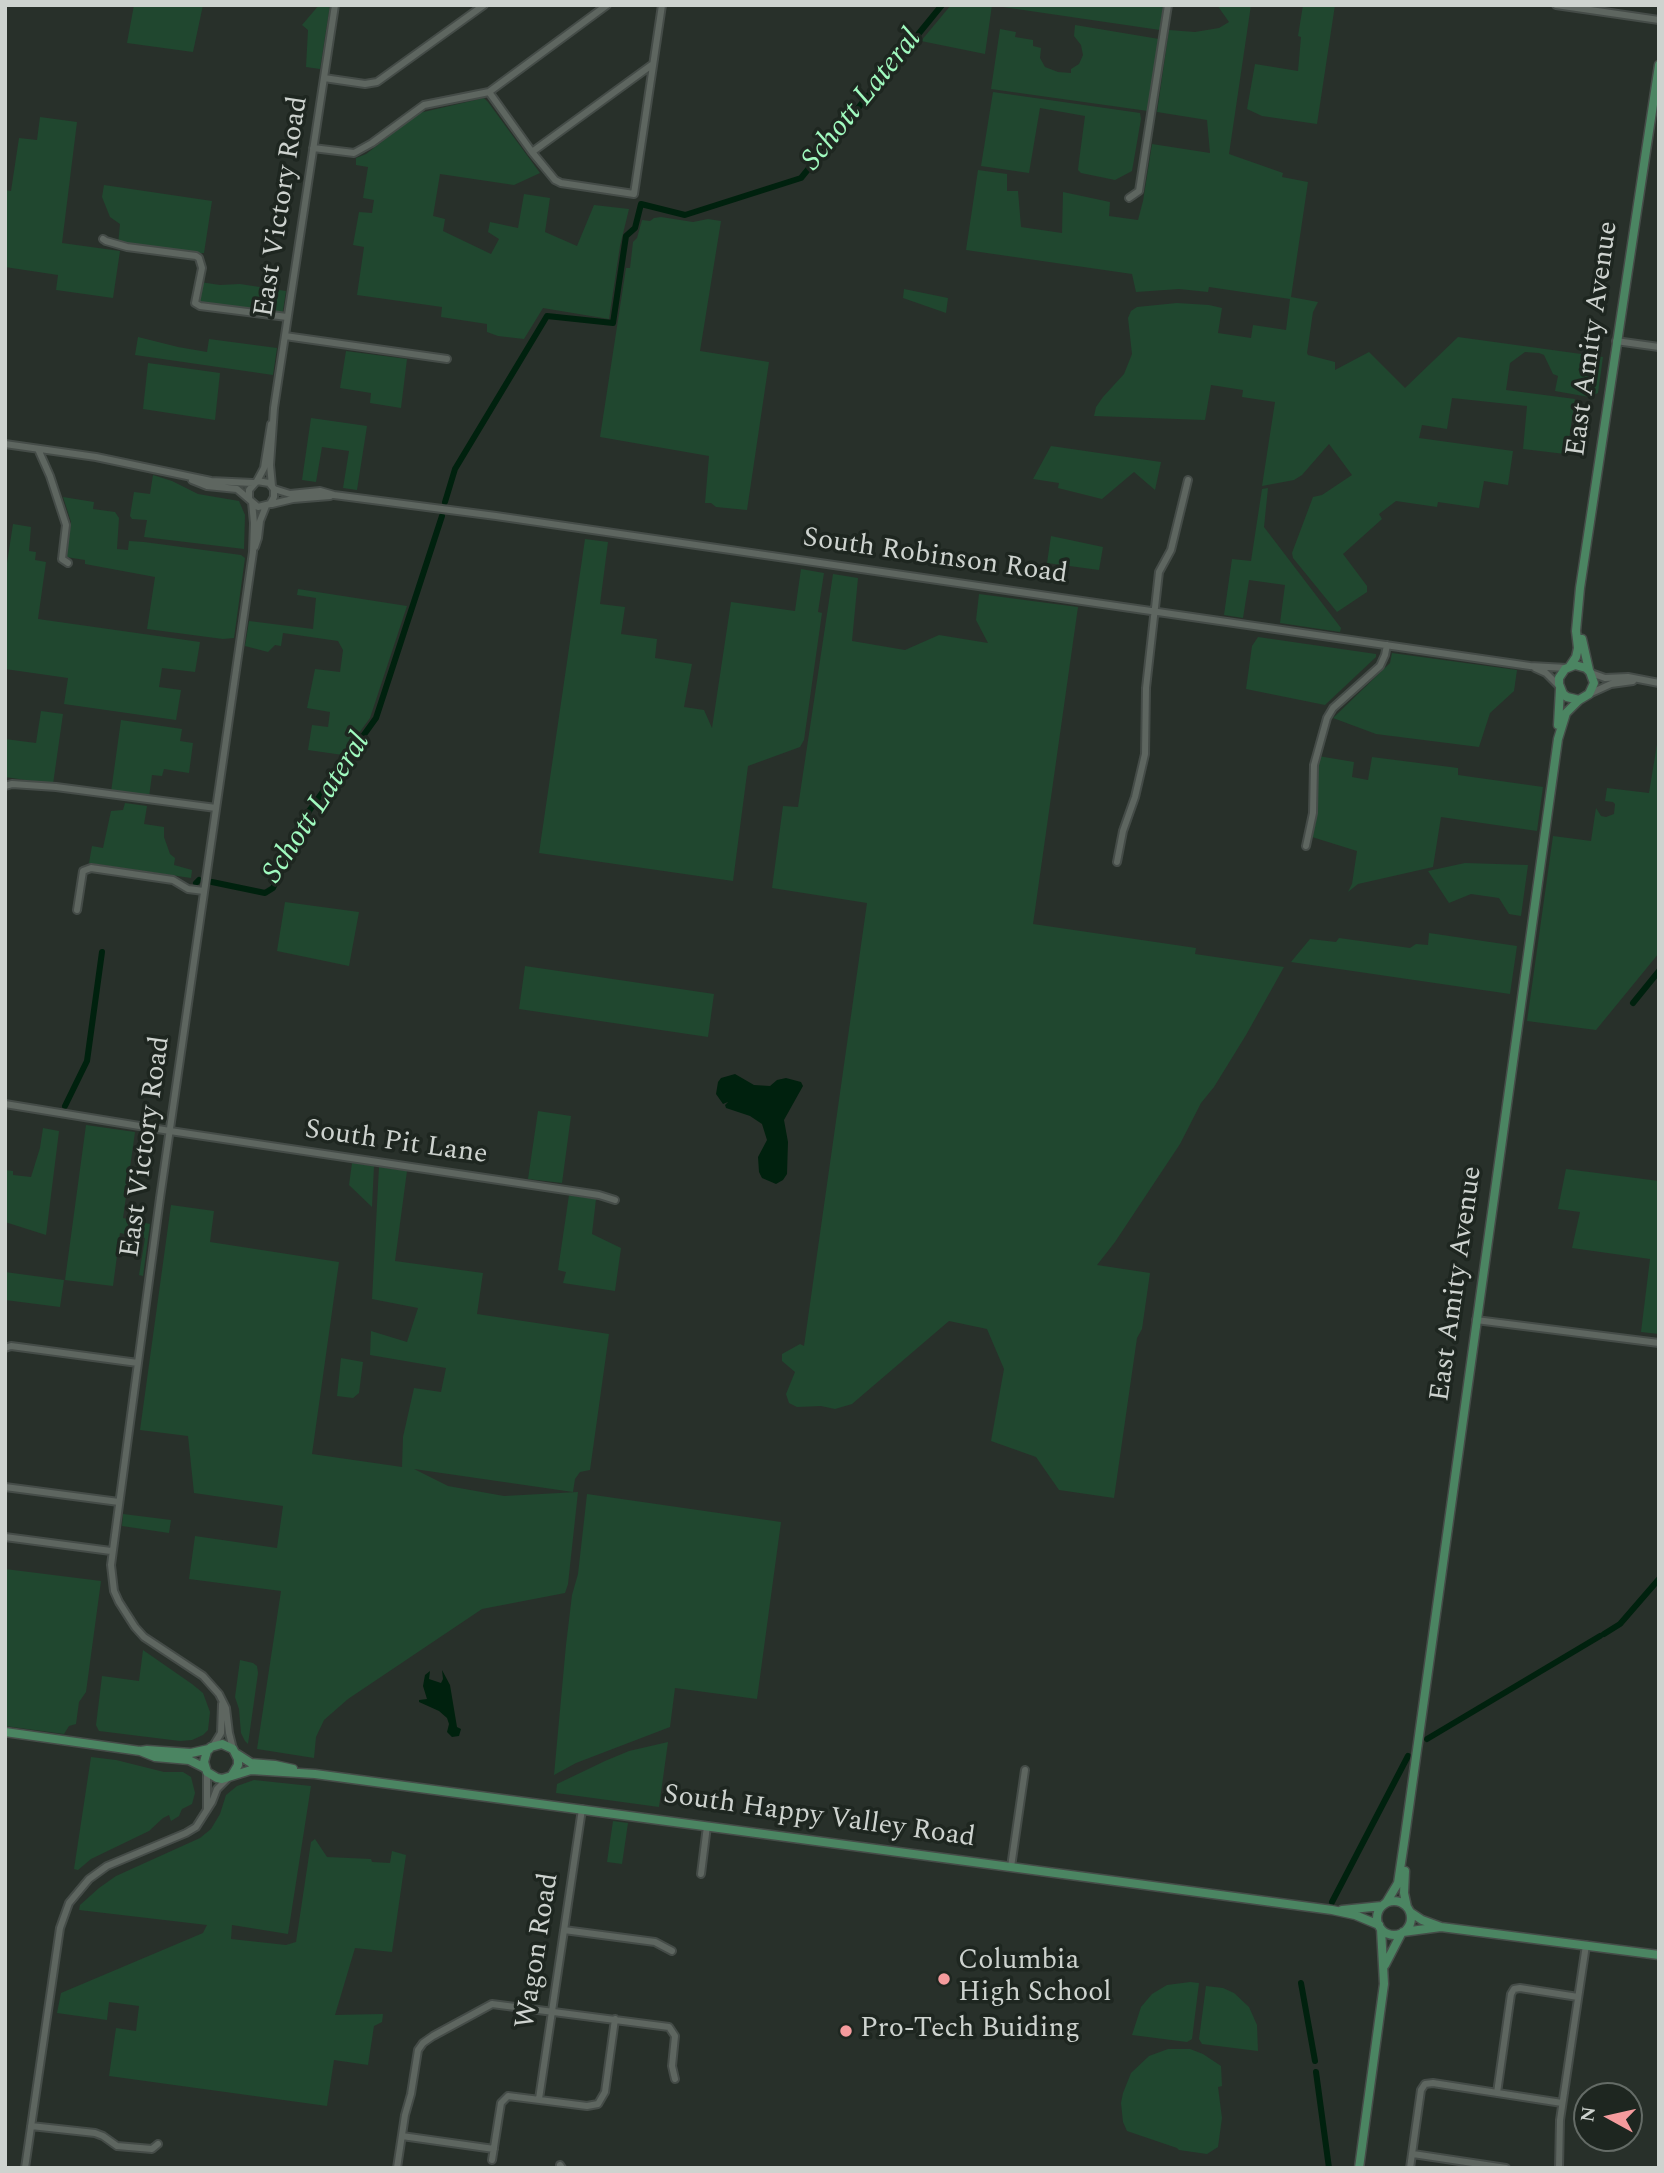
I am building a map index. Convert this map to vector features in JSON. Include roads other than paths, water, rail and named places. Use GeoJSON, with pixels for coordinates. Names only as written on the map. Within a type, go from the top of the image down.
{"type":"FeatureCollection","features":[{"type":"Feature","properties":{"kind":"main road","name":"East Amity Avenue"},"geometry":{"type":"LineString","coordinates":[[1568,667],[1576,657],[1578,649],[1579,595],[1659,65]]}},
{"type":"Feature","properties":{"kind":"main road","name":"East Amity Avenue"},"geometry":{"type":"LineString","coordinates":[[1577,619],[1590,672]]}},
{"type":"Feature","properties":{"kind":"main road"},"geometry":{"type":"LineString","coordinates":[[1581,666],[1590,672],[1594,683],[1589,694],[1579,700],[1567,697],[1560,688],[1559,678],[1568,667],[1581,666]]}},
{"type":"Feature","properties":{"kind":"main road","name":"East Amity Avenue"},"geometry":{"type":"LineString","coordinates":[[1384,1905],[1398,1883],[1405,1836],[1558,739],[1560,688]]}},
{"type":"Feature","properties":{"kind":"main road","name":"East Amity Avenue"},"geometry":{"type":"LineString","coordinates":[[1558,739],[1566,713],[1579,700]]}},
{"type":"Feature","properties":{"kind":"main road"},"geometry":{"type":"LineString","coordinates":[[5,1732],[140,1751],[155,1757],[189,1760],[217,1778],[251,1770],[299,1772]]}},
{"type":"Feature","properties":{"kind":"main road"},"geometry":{"type":"LineString","coordinates":[[140,1751],[191,1753],[222,1744],[251,1763],[285,1766],[299,1772]]}},
{"type":"Feature","properties":{"kind":"main road"},"geometry":{"type":"LineString","coordinates":[[206,1770],[204,1756],[211,1748]]}},
{"type":"Feature","properties":{"kind":"main road"},"geometry":{"type":"LineString","coordinates":[[230,1776],[238,1765],[235,1751]]}},
{"type":"Feature","properties":{"kind":"main road","name":"South Happy Valley Road"},"geometry":{"type":"LineString","coordinates":[[299,1772],[1332,1910],[1355,1915],[1380,1927]]}},
{"type":"Feature","properties":{"kind":"main road","name":"East Amity Avenue"},"geometry":{"type":"LineString","coordinates":[[1405,1836],[1404,1894],[1408,1910]]}},
{"type":"Feature","properties":{"kind":"main road"},"geometry":{"type":"LineString","coordinates":[[1359,2168],[1382,2001],[1384,1968],[1378,1915],[1384,1905],[1395,1901],[1422,1920],[1441,1927],[1659,1955]]}},
{"type":"Feature","properties":{"kind":"main road","name":"South Happy Valley Road"},"geometry":{"type":"LineString","coordinates":[[1332,1910],[1384,1905]]}},
{"type":"Feature","properties":{"kind":"main road"},"geometry":{"type":"LineString","coordinates":[[1384,1968],[1392,1948],[1411,1921],[1408,1910]]}},
{"type":"Feature","properties":{"kind":"main road"},"geometry":{"type":"LineString","coordinates":[[1380,1927],[1390,1935],[1441,1927]]}},
{"type":"Feature","properties":{"kind":"street","name":"East Victory Road"},"geometry":{"type":"LineString","coordinates":[[273,487],[270,465],[273,416],[335,5]]}},
{"type":"Feature","properties":{"kind":"street"},"geometry":{"type":"LineString","coordinates":[[324,78],[365,84],[377,82],[484,5]]}},
{"type":"Feature","properties":{"kind":"street"},"geometry":{"type":"LineString","coordinates":[[313,148],[354,153],[424,106],[489,92],[607,5]]}},
{"type":"Feature","properties":{"kind":"street"},"geometry":{"type":"LineString","coordinates":[[489,92],[550,175],[561,183],[634,194],[662,5]]}},
{"type":"Feature","properties":{"kind":"street"},"geometry":{"type":"LineString","coordinates":[[1129,198],[1139,191],[1168,5]]}},
{"type":"Feature","properties":{"kind":"street"},"geometry":{"type":"LineString","coordinates":[[1556,5],[1659,20]]}},
{"type":"Feature","properties":{"kind":"street"},"geometry":{"type":"LineString","coordinates":[[532,152],[653,64]]}},
{"type":"Feature","properties":{"kind":"street"},"geometry":{"type":"LineString","coordinates":[[103,239],[127,247],[200,258],[202,268],[195,303],[200,306],[287,317]]}},
{"type":"Feature","properties":{"kind":"street"},"geometry":{"type":"LineString","coordinates":[[285,336],[447,359]]}},
{"type":"Feature","properties":{"kind":"street"},"geometry":{"type":"LineString","coordinates":[[1616,341],[1659,347]]}},
{"type":"Feature","properties":{"kind":"street","name":"East Victory Road"},"geometry":{"type":"LineString","coordinates":[[255,482],[264,468],[273,416]]}},
{"type":"Feature","properties":{"kind":"street"},"geometry":{"type":"LineString","coordinates":[[5,444],[144,466],[226,483],[265,481],[273,487],[275,497],[268,505],[258,507],[237,489],[207,486],[187,477]]}},
{"type":"Feature","properties":{"kind":"street"},"geometry":{"type":"LineString","coordinates":[[38,449],[66,525],[62,559],[68,563]]}},
{"type":"Feature","properties":{"kind":"street"},"geometry":{"type":"LineString","coordinates":[[1117,862],[1145,754],[1146,688],[1159,572],[1171,550],[1188,480]]}},
{"type":"Feature","properties":{"kind":"street"},"geometry":{"type":"LineString","coordinates":[[250,501],[249,491],[255,482]]}},
{"type":"Feature","properties":{"kind":"street","name":"South Robinson Road"},"geometry":{"type":"LineString","coordinates":[[273,487],[290,494],[320,491],[1530,666],[1568,667]]}},
{"type":"Feature","properties":{"kind":"street","name":"South Robinson Road"},"geometry":{"type":"LineString","coordinates":[[268,505],[293,499],[334,495]]}},
{"type":"Feature","properties":{"kind":"street","name":"East Victory Road"},"geometry":{"type":"LineString","coordinates":[[235,1751],[226,1708],[214,1685],[144,1637],[127,1616],[114,1591],[111,1551],[253,552],[254,523],[250,501]]}},
{"type":"Feature","properties":{"kind":"street","name":"East Victory Road"},"geometry":{"type":"LineString","coordinates":[[253,552],[260,521],[268,505]]}},
{"type":"Feature","properties":{"kind":"street"},"geometry":{"type":"LineString","coordinates":[[1306,846],[1313,813],[1314,765],[1327,718],[1333,708],[1380,666],[1387,645]]}},
{"type":"Feature","properties":{"kind":"street","name":"South Robinson Road"},"geometry":{"type":"LineString","coordinates":[[1530,666],[1546,673],[1560,688]]}},
{"type":"Feature","properties":{"kind":"street"},"geometry":{"type":"LineString","coordinates":[[1590,672],[1605,678],[1628,677],[1659,683]]}},
{"type":"Feature","properties":{"kind":"street"},"geometry":{"type":"LineString","coordinates":[[1589,694],[1611,684],[1638,680]]}},
{"type":"Feature","properties":{"kind":"street"},"geometry":{"type":"LineString","coordinates":[[5,786],[12,784],[56,787],[216,808]]}},
{"type":"Feature","properties":{"kind":"street"},"geometry":{"type":"LineString","coordinates":[[78,910],[83,871],[91,868],[173,880],[188,889],[204,891]]}},
{"type":"Feature","properties":{"kind":"street","name":"South Pit Lane"},"geometry":{"type":"LineString","coordinates":[[5,1104],[599,1195],[615,1200]]}},
{"type":"Feature","properties":{"kind":"street"},"geometry":{"type":"LineString","coordinates":[[1476,1320],[1659,1343]]}},
{"type":"Feature","properties":{"kind":"street"},"geometry":{"type":"LineString","coordinates":[[5,1348],[11,1346],[138,1363]]}},
{"type":"Feature","properties":{"kind":"street"},"geometry":{"type":"LineString","coordinates":[[5,1487],[119,1502]]}},
{"type":"Feature","properties":{"kind":"street"},"geometry":{"type":"LineString","coordinates":[[5,1537],[111,1551]]}},
{"type":"Feature","properties":{"kind":"street"},"geometry":{"type":"LineString","coordinates":[[211,1748],[221,1733],[223,1702]]}},
{"type":"Feature","properties":{"kind":"street"},"geometry":{"type":"LineString","coordinates":[[206,1770],[207,1811]]}},
{"type":"Feature","properties":{"kind":"street"},"geometry":{"type":"LineString","coordinates":[[1011,1867],[1025,1770]]}},
{"type":"Feature","properties":{"kind":"street"},"geometry":{"type":"LineString","coordinates":[[25,2168],[60,1928],[69,1903],[95,1874],[196,1827],[217,1789],[230,1776]]}},
{"type":"Feature","properties":{"kind":"street","name":"Wagon Road"},"geometry":{"type":"LineString","coordinates":[[538,2099],[582,1809]]}},
{"type":"Feature","properties":{"kind":"street"},"geometry":{"type":"LineString","coordinates":[[701,1874],[708,1826]]}},
{"type":"Feature","properties":{"kind":"street"},"geometry":{"type":"LineString","coordinates":[[564,1930],[655,1942],[672,1951]]}},
{"type":"Feature","properties":{"kind":"street"},"geometry":{"type":"LineString","coordinates":[[1559,2168],[1563,2103],[1586,1945]]}},
{"type":"Feature","properties":{"kind":"street"},"geometry":{"type":"LineString","coordinates":[[1497,2093],[1511,1994],[1514,1989],[1578,1997]]}},
{"type":"Feature","properties":{"kind":"street"},"geometry":{"type":"LineString","coordinates":[[397,2168],[411,2094],[415,2055],[423,2043],[492,2004],[664,2026],[673,2032],[675,2041],[672,2066],[676,2079]]}},
{"type":"Feature","properties":{"kind":"street"},"geometry":{"type":"LineString","coordinates":[[492,2160],[504,2099],[514,2096],[587,2106],[598,2104],[605,2092],[615,2019]]}},
{"type":"Feature","properties":{"kind":"street"},"geometry":{"type":"LineString","coordinates":[[1410,2168],[1425,2084],[1563,2103]]}},
{"type":"Feature","properties":{"kind":"street"},"geometry":{"type":"LineString","coordinates":[[31,2126],[96,2133],[117,2146],[152,2149],[159,2144]]}},
{"type":"Feature","properties":{"kind":"street"},"geometry":{"type":"LineString","coordinates":[[402,2136],[494,2149]]}},
{"type":"Feature","properties":{"kind":"street"},"geometry":{"type":"LineString","coordinates":[[1412,2154],[1506,2168]]}},
{"type":"Feature","properties":{"kind":"waterway","name":"Schott Lateral"},"geometry":{"type":"LineString","coordinates":[[445,502],[455,469],[547,316],[613,323],[626,236],[635,228],[641,204],[685,215],[801,178],[942,5]]}},
{"type":"Feature","properties":{"kind":"waterway","name":"Schott Lateral"},"geometry":{"type":"LineString","coordinates":[[212,882],[265,893],[273,888],[309,811],[376,718],[442,516]]}},
{"type":"Feature","properties":{"kind":"waterway","name":"Schott Lateral"},"geometry":{"type":"LineString","coordinates":[[196,883],[199,880]]}},
{"type":"Feature","properties":{"kind":"waterway","name":"Schott Lateral"},"geometry":{"type":"LineString","coordinates":[[65,1106],[87,1061],[102,952]]}},
{"type":"Feature","properties":{"kind":"waterway"},"geometry":{"type":"LineString","coordinates":[[1633,1003],[1659,971]]}},
{"type":"Feature","properties":{"kind":"waterway"},"geometry":{"type":"LineString","coordinates":[[1604,1634],[1620,1624],[1659,1579]]}},
{"type":"Feature","properties":{"kind":"waterway"},"geometry":{"type":"LineString","coordinates":[[1427,1739],[1600,1636]]}},
{"type":"Feature","properties":{"kind":"waterway"},"geometry":{"type":"LineString","coordinates":[[1332,1902],[1408,1756]]}},
{"type":"Feature","properties":{"kind":"waterway"},"geometry":{"type":"LineString","coordinates":[[1301,1983],[1315,2061]]}},
{"type":"Feature","properties":{"kind":"waterway"},"geometry":{"type":"LineString","coordinates":[[1316,2072],[1329,2168]]}},
{"type":"Feature","properties":{"kind":"place","name":"Columbia High School"},"geometry":{"type":"Point","coordinates":[944,1979]}},
{"type":"Feature","properties":{"kind":"place","name":"Pro-Tech Buiding"},"geometry":{"type":"Point","coordinates":[846,2031]}}]}
